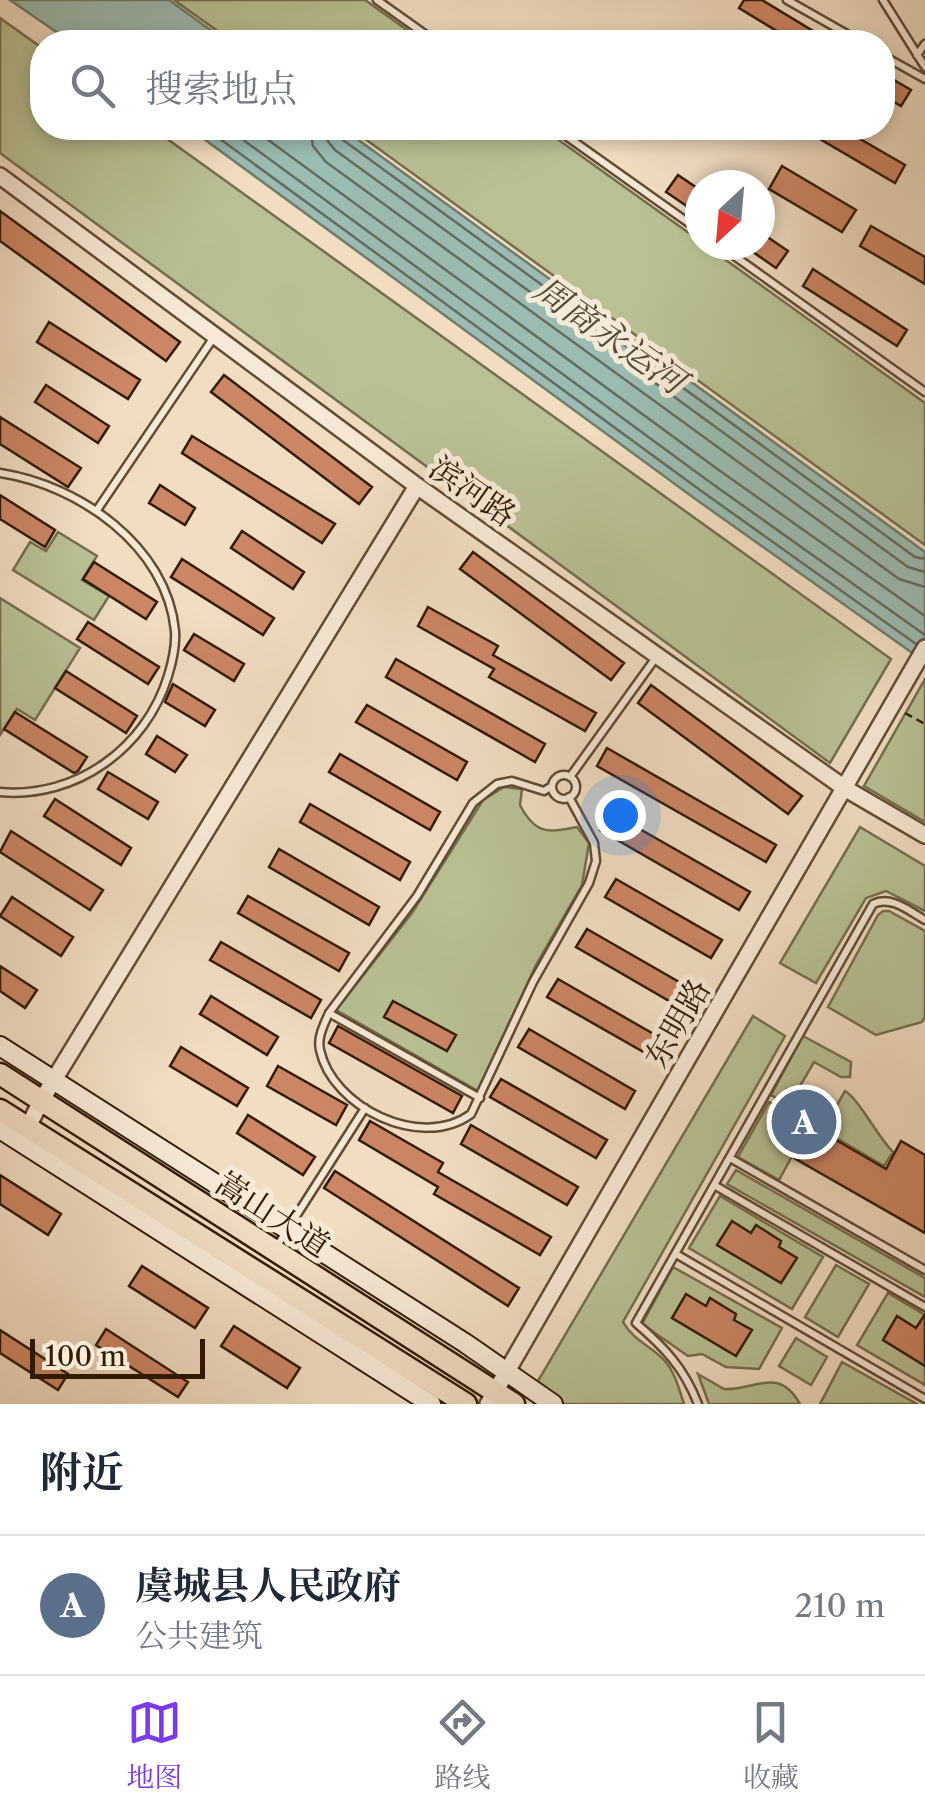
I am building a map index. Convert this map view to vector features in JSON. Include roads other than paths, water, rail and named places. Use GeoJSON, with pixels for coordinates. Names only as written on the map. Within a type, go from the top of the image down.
{"type":"FeatureCollection","features":[{"type":"Feature","properties":{"kind":"main road"},"geometry":{"type":"LineString","coordinates":[[0,1046],[465,1343],[496,1390],[553,1404]]}},
{"type":"Feature","properties":{"kind":"main road","name":"嵩山大道"},"geometry":{"type":"LineString","coordinates":[[0,1074],[514,1404]]}},
{"type":"Feature","properties":{"kind":"main road","name":"嵩山大道"},"geometry":{"type":"LineString","coordinates":[[0,1110],[466,1404]]}},
{"type":"Feature","properties":{"kind":"main road"},"geometry":{"type":"LineString","coordinates":[[0,1129],[430,1404]]}},
{"type":"Feature","properties":{"kind":"street","name":"滨河路"},"geometry":{"type":"LineString","coordinates":[[0,176],[418,486],[846,788],[925,835]]}},
{"type":"Feature","properties":{"kind":"street"},"geometry":{"type":"LineString","coordinates":[[28,1128],[53,1080],[418,486]]}},
{"type":"Feature","properties":{"kind":"street","name":"东明路"},"geometry":{"type":"LineString","coordinates":[[496,1390],[925,648]]}},
{"type":"Feature","properties":{"kind":"lane"},"geometry":{"type":"LineString","coordinates":[[376,0],[419,30]]}},
{"type":"Feature","properties":{"kind":"lane"},"geometry":{"type":"LineString","coordinates":[[787,0],[840,30]]}},
{"type":"Feature","properties":{"kind":"lane"},"geometry":{"type":"LineString","coordinates":[[883,0],[925,67]]}},
{"type":"Feature","properties":{"kind":"lane"},"geometry":{"type":"LineString","coordinates":[[917,55],[925,44]]}},
{"type":"Feature","properties":{"kind":"lane"},"geometry":{"type":"LineString","coordinates":[[895,62],[925,79]]}},
{"type":"Feature","properties":{"kind":"lane"},"geometry":{"type":"LineString","coordinates":[[572,140],[685,221]]}},
{"type":"Feature","properties":{"kind":"lane"},"geometry":{"type":"LineString","coordinates":[[740,260],[925,392]]}},
{"type":"Feature","properties":{"kind":"lane"},"geometry":{"type":"LineString","coordinates":[[98,510],[215,335]]}},
{"type":"Feature","properties":{"kind":"lane"},"geometry":{"type":"LineString","coordinates":[[0,474],[32,482],[98,510],[152,569],[166,598],[175,632],[172,664],[162,694],[138,734],[103,766],[76,780],[45,790],[0,792]]}},
{"type":"Feature","properties":{"kind":"lane"},"geometry":{"type":"LineString","coordinates":[[570,777],[657,655]]}},
{"type":"Feature","properties":{"kind":"lane"},"geometry":{"type":"LineString","coordinates":[[569,798],[594,843],[596,862],[582,897],[532,982],[471,1114],[457,1125],[418,1130],[394,1124],[365,1108],[342,1088],[320,1050],[320,1031],[330,1013],[417,896],[473,803],[498,784],[512,781],[544,791],[558,776],[570,777]]}},
{"type":"Feature","properties":{"kind":"lane"},"geometry":{"type":"LineString","coordinates":[[569,798],[576,788],[570,777]]}},
{"type":"Feature","properties":{"kind":"lane"},"geometry":{"type":"LineString","coordinates":[[552,786],[557,797],[569,798]]}},
{"type":"Feature","properties":{"kind":"lane"},"geometry":{"type":"LineString","coordinates":[[698,1404],[688,1376],[670,1352],[636,1323],[873,904],[882,900],[893,902],[925,920]]}},
{"type":"Feature","properties":{"kind":"lane"},"geometry":{"type":"LineString","coordinates":[[330,1013],[480,1098]]}},
{"type":"Feature","properties":{"kind":"lane"},"geometry":{"type":"LineString","coordinates":[[274,1250],[365,1108]]}},
{"type":"Feature","properties":{"kind":"lane"},"geometry":{"type":"LineString","coordinates":[[730,1158],[925,1270]]}},
{"type":"Feature","properties":{"kind":"lane"},"geometry":{"type":"LineString","coordinates":[[714,1185],[925,1307]]}},
{"type":"Feature","properties":{"kind":"lane"},"geometry":{"type":"LineString","coordinates":[[676,1254],[925,1399]]}},
{"type":"Feature","properties":{"kind":"water"},"geometry":{"type":"Polygon","coordinates":[[[10,0],[169,0],[210,30],[54,30],[10,0]]]}},
{"type":"Feature","properties":{"kind":"water","name":"周商永运河"},"geometry":{"type":"Polygon","coordinates":[[[205,140],[358,140],[925,552],[925,662],[205,140]]]}},
{"type":"Feature","properties":{"kind":"place","name":"虞城县人民政府"},"geometry":{"type":"Point","coordinates":[804,1122]}}]}
